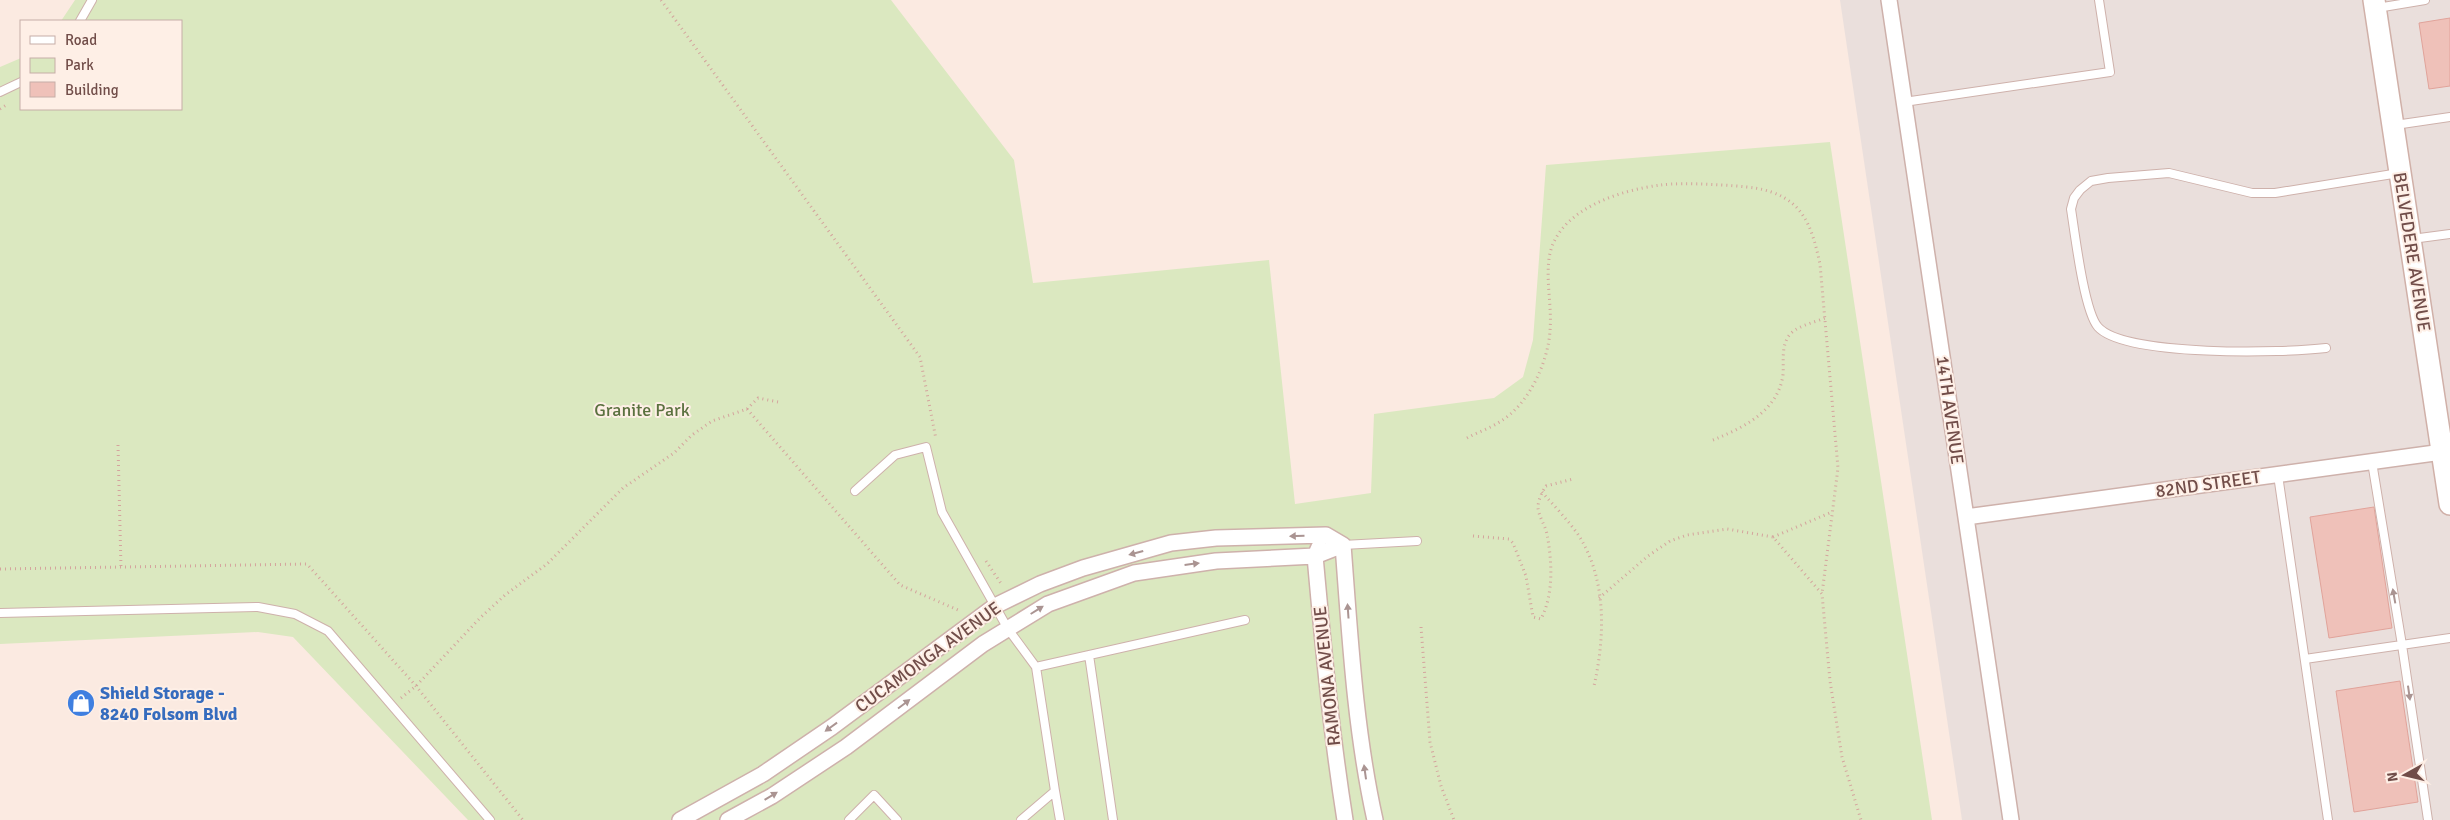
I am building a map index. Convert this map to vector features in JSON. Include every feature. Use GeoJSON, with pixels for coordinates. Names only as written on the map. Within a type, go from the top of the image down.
{"type":"FeatureCollection","features":[{"type":"Feature","properties":{"kind":"street","name":"14TH AVENUE"},"geometry":{"type":"LineString","coordinates":[[1889,0],[2011,820]]}},
{"type":"Feature","properties":{"kind":"street","name":"BELVEDERE AVENUE"},"geometry":{"type":"LineString","coordinates":[[2375,4],[2410,240],[2446,452],[2450,504]]}},
{"type":"Feature","properties":{"kind":"street","name":"82ND STREET"},"geometry":{"type":"LineString","coordinates":[[1966,517],[2446,452]]}},
{"type":"Feature","properties":{"kind":"street","name":"CUCAMONGA AVENUE"},"geometry":{"type":"LineString","coordinates":[[680,820],[763,774],[832,727],[995,606],[1040,584],[1083,568],[1171,544],[1216,538],[1326,535]]}},
{"type":"Feature","properties":{"kind":"street"},"geometry":{"type":"LineString","coordinates":[[1315,556],[1326,535],[1343,545]]}},
{"type":"Feature","properties":{"kind":"street","name":"CUCAMONGA AVENUE"},"geometry":{"type":"LineString","coordinates":[[728,820],[772,796],[846,748],[982,644],[1048,604],[1134,573],[1216,561],[1315,556],[1343,545]]}},
{"type":"Feature","properties":{"kind":"street","name":"RAMONA AVENUE"},"geometry":{"type":"LineString","coordinates":[[1343,545],[1357,708],[1366,780],[1375,820]]}},
{"type":"Feature","properties":{"kind":"street","name":"RAMONA AVENUE"},"geometry":{"type":"LineString","coordinates":[[1315,556],[1330,719],[1345,820]]}},
{"type":"Feature","properties":{"kind":"lane"},"geometry":{"type":"LineString","coordinates":[[81,20],[92,0]]}},
{"type":"Feature","properties":{"kind":"lane"},"geometry":{"type":"LineString","coordinates":[[1904,102],[2110,72],[2100,0]]}},
{"type":"Feature","properties":{"kind":"lane"},"geometry":{"type":"LineString","coordinates":[[2375,4],[2425,0]]}},
{"type":"Feature","properties":{"kind":"lane"},"geometry":{"type":"LineString","coordinates":[[0,92],[20,82]]}},
{"type":"Feature","properties":{"kind":"lane"},"geometry":{"type":"LineString","coordinates":[[2393,126],[2450,117]]}},
{"type":"Feature","properties":{"kind":"lane"},"geometry":{"type":"LineString","coordinates":[[2326,348],[2298,351],[2231,352],[2127,342],[2108,335],[2097,326],[2088,303],[2071,209],[2074,198],[2091,181],[2169,173],[2252,193],[2275,193],[2400,173]]}},
{"type":"Feature","properties":{"kind":"lane"},"geometry":{"type":"LineString","coordinates":[[2410,240],[2450,234]]}},
{"type":"Feature","properties":{"kind":"lane"},"geometry":{"type":"LineString","coordinates":[[855,491],[895,455],[926,448],[942,512],[1008,629],[1036,666],[1060,820]]}},
{"type":"Feature","properties":{"kind":"lane"},"geometry":{"type":"LineString","coordinates":[[2372,462],[2402,644],[2428,820]]}},
{"type":"Feature","properties":{"kind":"lane"},"geometry":{"type":"LineString","coordinates":[[2278,475],[2328,820]]}},
{"type":"Feature","properties":{"kind":"lane"},"geometry":{"type":"LineString","coordinates":[[1343,545],[1417,541]]}},
{"type":"Feature","properties":{"kind":"lane"},"geometry":{"type":"LineString","coordinates":[[0,613],[258,607],[295,614],[328,631],[490,820]]}},
{"type":"Feature","properties":{"kind":"lane"},"geometry":{"type":"LineString","coordinates":[[1036,666],[1245,620]]}},
{"type":"Feature","properties":{"kind":"lane"},"geometry":{"type":"LineString","coordinates":[[2305,659],[2450,638]]}},
{"type":"Feature","properties":{"kind":"lane"},"geometry":{"type":"LineString","coordinates":[[1089,654],[1113,820]]}},
{"type":"Feature","properties":{"kind":"lane"},"geometry":{"type":"LineString","coordinates":[[1021,820],[1055,790]]}},
{"type":"Feature","properties":{"kind":"lane"},"geometry":{"type":"LineString","coordinates":[[849,820],[874,795],[896,820]]}},
{"type":"Feature","properties":{"kind":"path"},"geometry":{"type":"LineString","coordinates":[[661,0],[920,357],[937,447]]}},
{"type":"Feature","properties":{"kind":"path"},"geometry":{"type":"LineString","coordinates":[[1467,438],[1503,420],[1529,392],[1537,380],[1546,358],[1550,331],[1549,259],[1553,244],[1562,229],[1577,215],[1622,192],[1662,184],[1745,187],[1767,190],[1783,196],[1796,206],[1807,220],[1814,237],[1820,264],[1838,468],[1822,594],[1830,681],[1842,758],[1861,820]]}},
{"type":"Feature","properties":{"kind":"path"},"geometry":{"type":"LineString","coordinates":[[1713,440],[1753,420],[1768,407],[1780,388],[1783,375],[1784,348],[1788,338],[1795,330],[1825,318]]}},
{"type":"Feature","properties":{"kind":"path"},"geometry":{"type":"LineString","coordinates":[[393,705],[416,686],[480,618],[505,595],[547,564],[623,488],[674,452],[692,435],[712,421],[747,408],[758,398],[778,402]]}},
{"type":"Feature","properties":{"kind":"path"},"geometry":{"type":"LineString","coordinates":[[747,408],[900,585],[958,610]]}},
{"type":"Feature","properties":{"kind":"path"},"geometry":{"type":"LineString","coordinates":[[0,569],[121,568],[118,445]]}},
{"type":"Feature","properties":{"kind":"path"},"geometry":{"type":"LineString","coordinates":[[1473,536],[1509,539],[1514,543],[1526,576],[1533,618],[1541,619],[1549,589],[1551,567],[1546,532],[1538,506],[1542,492],[1551,483],[1573,479]]}},
{"type":"Feature","properties":{"kind":"path"},"geometry":{"type":"LineString","coordinates":[[1542,492],[1579,536],[1592,562],[1602,627],[1601,647],[1594,686]]}},
{"type":"Feature","properties":{"kind":"path"},"geometry":{"type":"LineString","coordinates":[[1599,598],[1648,556],[1670,541],[1687,535],[1727,529],[1773,537],[1833,512]]}},
{"type":"Feature","properties":{"kind":"path"},"geometry":{"type":"LineString","coordinates":[[1773,537],[1822,594]]}},
{"type":"Feature","properties":{"kind":"path"},"geometry":{"type":"LineString","coordinates":[[981,554],[1002,585]]}},
{"type":"Feature","properties":{"kind":"path"},"geometry":{"type":"LineString","coordinates":[[1421,626],[1430,742],[1441,786],[1454,820]]}},
{"type":"Feature","properties":{"kind":"shaded area"},"geometry":{"type":"Polygon","coordinates":[[[1840,0],[2450,0],[2450,820],[1962,820],[1840,0]]]}},
{"type":"Feature","properties":{"kind":"green space","name":"Granite Park"},"geometry":{"type":"Polygon","coordinates":[[[75,0],[891,0],[1014,160],[1033,283],[1269,260],[1295,504],[1371,493],[1374,414],[1494,398],[1523,377],[1533,340],[1546,165],[1830,142],[1932,820],[468,820],[293,637],[258,632],[0,644],[0,67],[20,58],[20,110],[182,110],[182,20],[62,20],[75,0]]]}},
{"type":"Feature","properties":{"kind":"building"},"geometry":{"type":"Polygon","coordinates":[[[2450,18],[2450,86],[2429,89],[2419,23],[2450,18]]]}},
{"type":"Feature","properties":{"kind":"building"},"geometry":{"type":"Polygon","coordinates":[[[2374,507],[2392,628],[2329,638],[2310,517],[2374,507]]]}},
{"type":"Feature","properties":{"kind":"building"},"geometry":{"type":"Polygon","coordinates":[[[2400,681],[2418,802],[2354,812],[2336,691],[2400,681]]]}},
{"type":"Feature","properties":{"kind":"place","name":"Shield Storage - 8240 Folsom Blvd"},"geometry":{"type":"Point","coordinates":[81,703]}}]}
